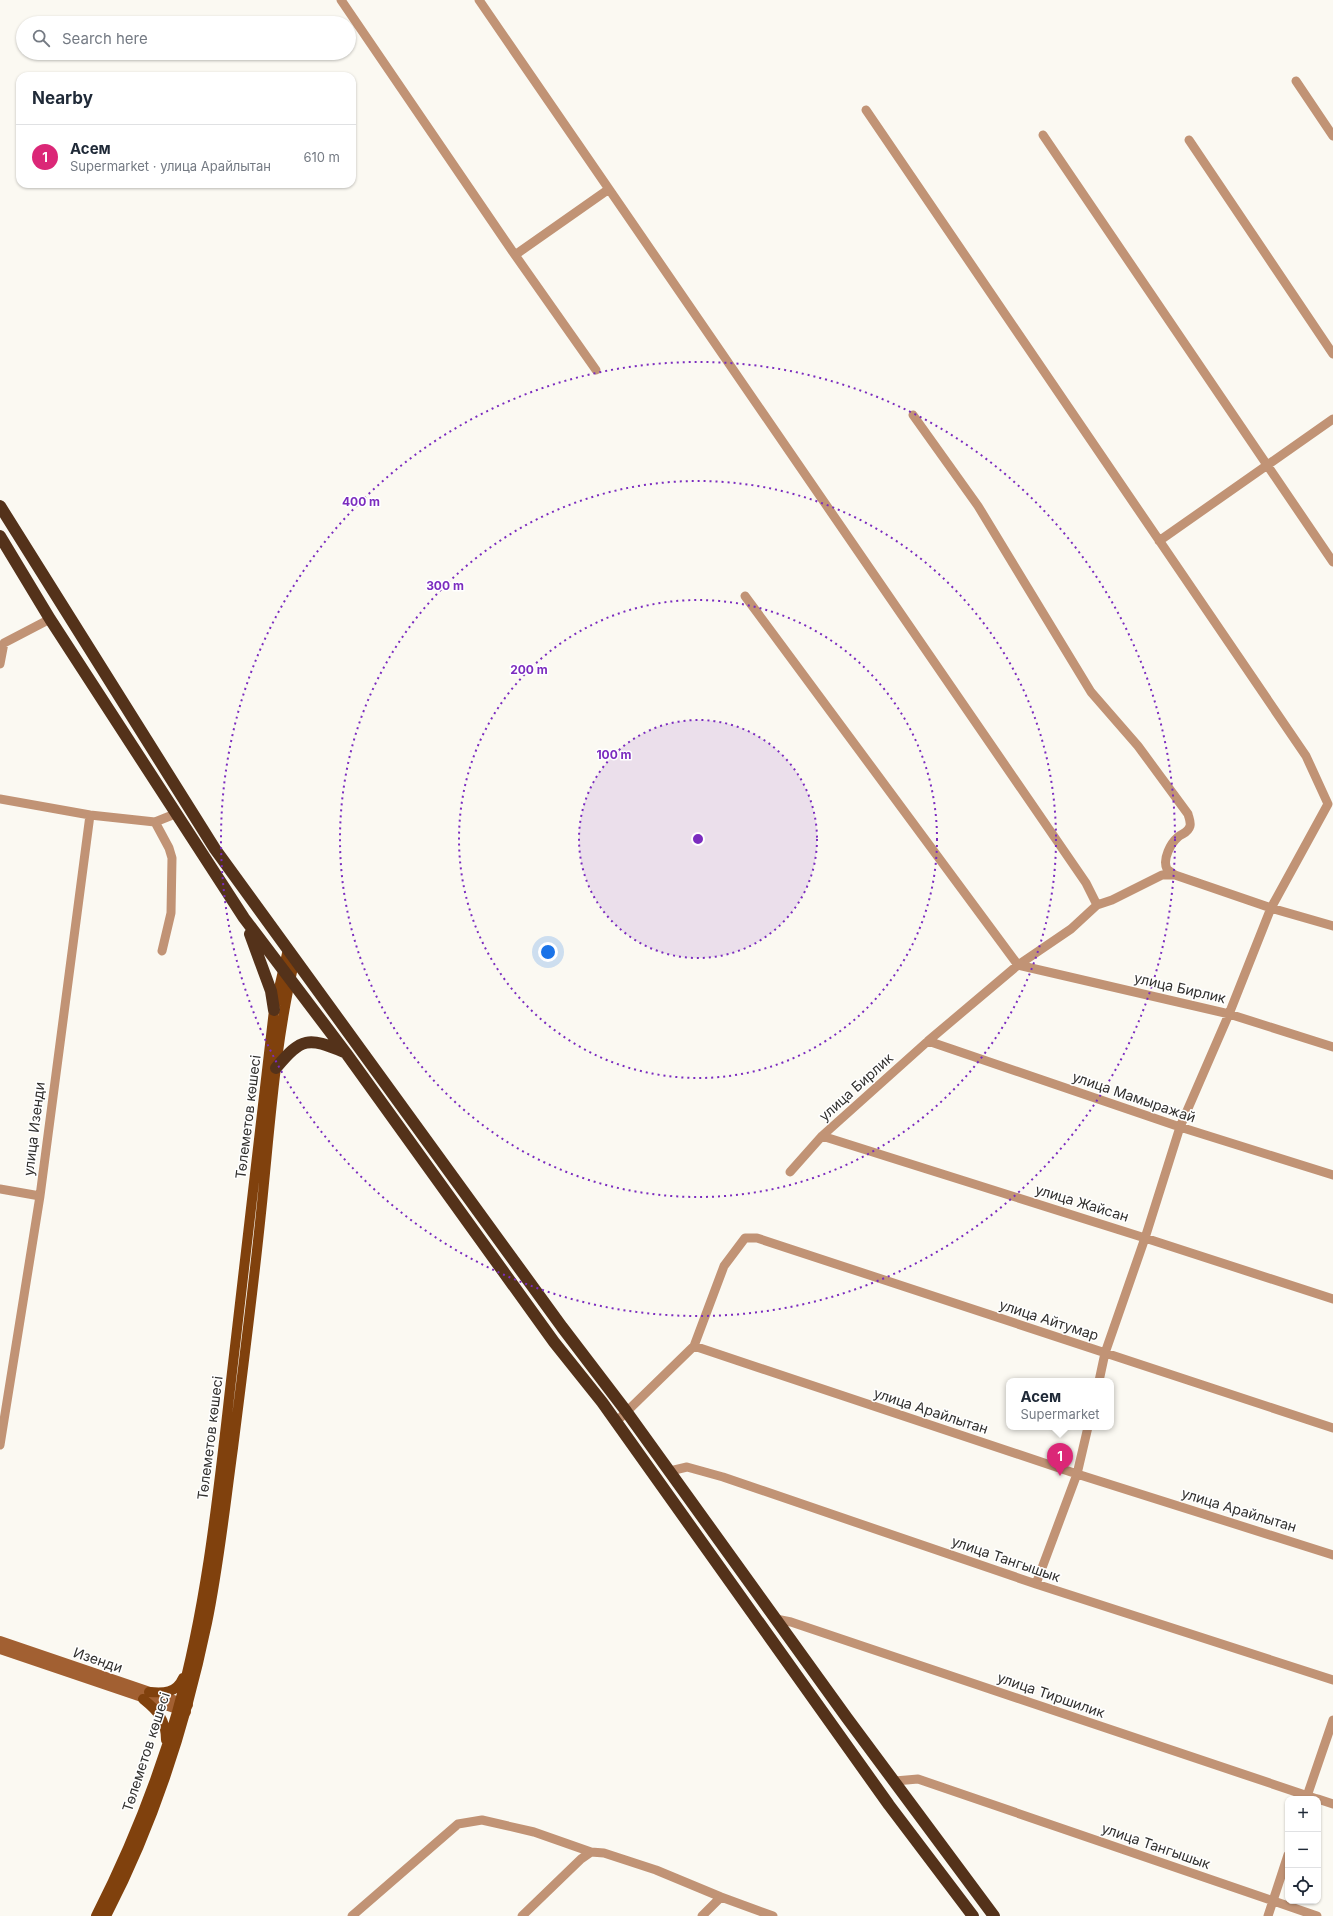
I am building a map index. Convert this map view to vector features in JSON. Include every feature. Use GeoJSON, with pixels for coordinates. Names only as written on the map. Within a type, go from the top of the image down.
{"type":"FeatureCollection","features":[{"type":"Feature","properties":{"kind":"highway"},"geometry":{"type":"LineString","coordinates":[[0,506],[215,849],[562,1327],[626,1411],[776,1619],[994,1916]]}},
{"type":"Feature","properties":{"kind":"highway"},"geometry":{"type":"LineString","coordinates":[[0,536],[50,619],[175,814],[244,918],[346,1053],[554,1342],[581,1374],[890,1805],[973,1916]]}},
{"type":"Feature","properties":{"kind":"highway"},"geometry":{"type":"LineString","coordinates":[[244,918],[265,972],[271,991],[274,1010]]}},
{"type":"Feature","properties":{"kind":"highway"},"geometry":{"type":"LineString","coordinates":[[276,1068],[293,1048],[301,1043],[322,1043],[346,1053]]}},
{"type":"Feature","properties":{"kind":"main road","name":"Төлеметов көшесі"},"geometry":{"type":"LineString","coordinates":[[106,1916],[160,1793],[182,1707],[207,1622],[219,1553],[253,1292],[288,949]]}},
{"type":"Feature","properties":{"kind":"main road","name":"Төлеметов көшесі"},"geometry":{"type":"LineString","coordinates":[[96,1916],[134,1832],[182,1707],[188,1665],[209,1551],[222,1462],[274,1010],[286,974],[295,959]]}},
{"type":"Feature","properties":{"kind":"main road"},"geometry":{"type":"LineString","coordinates":[[146,1695],[172,1691],[178,1687],[188,1665]]}},
{"type":"Feature","properties":{"kind":"main road"},"geometry":{"type":"LineString","coordinates":[[146,1695],[162,1718],[166,1732],[167,1746]]}},
{"type":"Feature","properties":{"kind":"street"},"geometry":{"type":"LineString","coordinates":[[341,0],[352,16]]}},
{"type":"Feature","properties":{"kind":"street"},"geometry":{"type":"LineString","coordinates":[[480,0],[1086,883],[1097,905],[1112,900],[1162,875],[1175,875],[1271,908],[1333,926]]}},
{"type":"Feature","properties":{"kind":"street"},"geometry":{"type":"LineString","coordinates":[[356,22],[515,255],[596,370]]}},
{"type":"Feature","properties":{"kind":"street"},"geometry":{"type":"LineString","coordinates":[[1296,81],[1333,136]]}},
{"type":"Feature","properties":{"kind":"street"},"geometry":{"type":"LineString","coordinates":[[866,110],[1306,756],[1330,805],[1271,908],[1229,1014],[1180,1127],[1145,1238],[1105,1353],[1100,1378]]}},
{"type":"Feature","properties":{"kind":"street"},"geometry":{"type":"LineString","coordinates":[[1043,135],[1333,562]]}},
{"type":"Feature","properties":{"kind":"street"},"geometry":{"type":"LineString","coordinates":[[1189,140],[1333,354]]}},
{"type":"Feature","properties":{"kind":"street"},"geometry":{"type":"LineString","coordinates":[[515,255],[609,189]]}},
{"type":"Feature","properties":{"kind":"street"},"geometry":{"type":"LineString","coordinates":[[913,415],[978,506],[1091,692],[1138,746],[1188,814],[1190,828],[1178,837],[1170,848],[1165,862],[1168,869],[1175,875]]}},
{"type":"Feature","properties":{"kind":"street"},"geometry":{"type":"LineString","coordinates":[[1159,541],[1333,419]]}},
{"type":"Feature","properties":{"kind":"street"},"geometry":{"type":"LineString","coordinates":[[745,596],[1018,965]]}},
{"type":"Feature","properties":{"kind":"street"},"geometry":{"type":"LineString","coordinates":[[0,664],[4,644],[50,619]]}},
{"type":"Feature","properties":{"kind":"street"},"geometry":{"type":"LineString","coordinates":[[0,800],[90,815],[155,822],[175,814]]}},
{"type":"Feature","properties":{"kind":"street","name":"улица Изенди"},"geometry":{"type":"LineString","coordinates":[[0,1445],[40,1196],[90,815]]}},
{"type":"Feature","properties":{"kind":"street"},"geometry":{"type":"LineString","coordinates":[[155,822],[169,848],[172,858],[171,913],[162,951]]}},
{"type":"Feature","properties":{"kind":"street","name":"улица Бирлик"},"geometry":{"type":"LineString","coordinates":[[790,1172],[822,1136],[928,1041],[1018,965],[1071,930],[1097,905]]}},
{"type":"Feature","properties":{"kind":"street","name":"улица Бирлик"},"geometry":{"type":"LineString","coordinates":[[1018,965],[1229,1014],[1333,1047]]}},
{"type":"Feature","properties":{"kind":"street","name":"улица Мамыражай"},"geometry":{"type":"LineString","coordinates":[[928,1041],[1180,1127],[1333,1175]]}},
{"type":"Feature","properties":{"kind":"street","name":"улица Жайсан"},"geometry":{"type":"LineString","coordinates":[[822,1136],[1333,1299]]}},
{"type":"Feature","properties":{"kind":"street"},"geometry":{"type":"LineString","coordinates":[[0,1190],[40,1196]]}},
{"type":"Feature","properties":{"kind":"street","name":"улица Айтумар"},"geometry":{"type":"LineString","coordinates":[[694,1346],[724,1266],[745,1238],[757,1238],[1333,1428]]}},
{"type":"Feature","properties":{"kind":"street"},"geometry":{"type":"LineString","coordinates":[[616,1422],[694,1346]]}},
{"type":"Feature","properties":{"kind":"street","name":"улица Арайлытан"},"geometry":{"type":"LineString","coordinates":[[694,1346],[1077,1474],[1333,1555]]}},
{"type":"Feature","properties":{"kind":"street"},"geometry":{"type":"LineString","coordinates":[[1036,1584],[1077,1474],[1087,1430]]}},
{"type":"Feature","properties":{"kind":"street","name":"улица Тангышык"},"geometry":{"type":"LineString","coordinates":[[670,1471],[687,1467],[723,1476],[1036,1584],[1333,1680]]}},
{"type":"Feature","properties":{"kind":"street","name":"улица Тиршилик"},"geometry":{"type":"LineString","coordinates":[[776,1619],[791,1622],[1303,1796]]}},
{"type":"Feature","properties":{"kind":"street","name":"Изенди"},"geometry":{"type":"LineString","coordinates":[[0,1641],[146,1695]]}},
{"type":"Feature","properties":{"kind":"street","name":"Изенди"},"geometry":{"type":"LineString","coordinates":[[0,1649],[182,1707]]}},
{"type":"Feature","properties":{"kind":"street"},"geometry":{"type":"LineString","coordinates":[[1306,1796],[1333,1720]]}},
{"type":"Feature","properties":{"kind":"street","name":"улица Тангышык"},"geometry":{"type":"LineString","coordinates":[[895,1782],[918,1779],[1317,1916]]}},
{"type":"Feature","properties":{"kind":"street","name":"улица Тиршилик"},"geometry":{"type":"LineString","coordinates":[[1321,1800],[1333,1804]]}},
{"type":"Feature","properties":{"kind":"street"},"geometry":{"type":"LineString","coordinates":[[352,1916],[458,1824],[482,1820],[534,1832],[591,1852],[604,1853],[656,1870],[721,1897],[773,1916]]}},
{"type":"Feature","properties":{"kind":"street"},"geometry":{"type":"LineString","coordinates":[[522,1916],[581,1859],[591,1852]]}},
{"type":"Feature","properties":{"kind":"street"},"geometry":{"type":"LineString","coordinates":[[1268,1916],[1285,1864]]}},
{"type":"Feature","properties":{"kind":"street"},"geometry":{"type":"LineString","coordinates":[[702,1916],[721,1897]]}},
{"type":"Feature","properties":{"kind":"place","name":"Асем"},"geometry":{"type":"Point","coordinates":[1060,1476]}}]}
